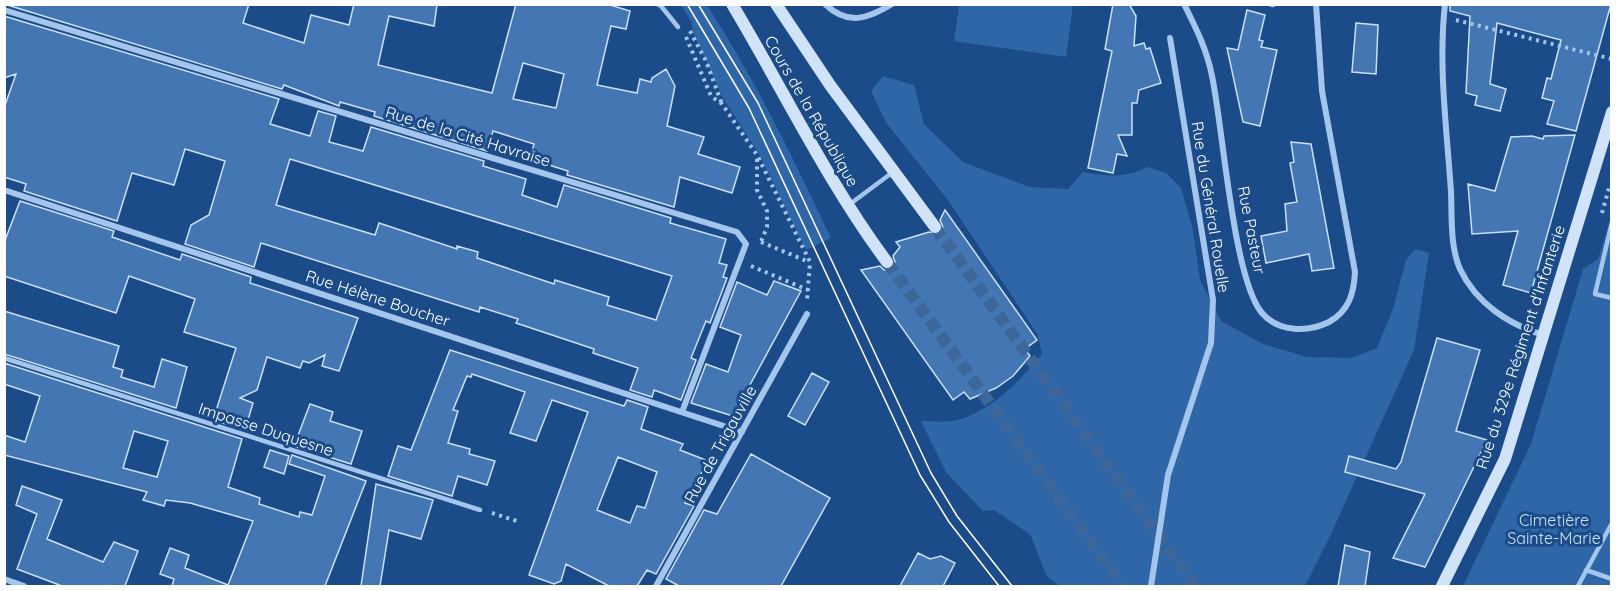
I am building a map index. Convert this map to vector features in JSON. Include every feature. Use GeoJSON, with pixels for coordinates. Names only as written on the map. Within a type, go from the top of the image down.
{"type":"FeatureCollection","features":[{"type":"Feature","properties":{"kind":"main road","name":"Cours de la République"},"geometry":{"type":"LineString","coordinates":[[732,4],[781,86],[832,183],[887,262]]}},
{"type":"Feature","properties":{"kind":"main road","name":"Cours de la République"},"geometry":{"type":"LineString","coordinates":[[776,4],[830,85],[935,227]]}},
{"type":"Feature","properties":{"kind":"main road","name":"Rue du 329e Régiment d'Infanterie"},"geometry":{"type":"LineString","coordinates":[[1442,586],[1504,459],[1611,112]]}},
{"type":"Feature","properties":{"kind":"street"},"geometry":{"type":"LineString","coordinates":[[825,4],[844,18],[869,17],[892,4]]}},
{"type":"Feature","properties":{"kind":"street","name":"Rue Pasteur"},"geometry":{"type":"LineString","coordinates":[[1184,4],[1202,39],[1212,75],[1243,268],[1262,313],[1293,330],[1316,328],[1333,320],[1347,308],[1354,290],[1355,272],[1322,91],[1316,4]]}},
{"type":"Feature","properties":{"kind":"street"},"geometry":{"type":"LineString","coordinates":[[1445,4],[1445,111],[1454,246],[1459,268],[1473,290],[1495,311],[1519,328],[1544,335]]}},
{"type":"Feature","properties":{"kind":"street","name":"Rue de la Cité Havraise"},"geometry":{"type":"LineString","coordinates":[[4,10],[737,232],[746,244],[682,412]]}},
{"type":"Feature","properties":{"kind":"street","name":"Rue du Général Rouelle"},"geometry":{"type":"LineString","coordinates":[[1151,586],[1168,475],[1210,343],[1213,300],[1170,38]]}},
{"type":"Feature","properties":{"kind":"street","name":"Rue Hélène Boucher"},"geometry":{"type":"LineString","coordinates":[[4,190],[742,432]]}},
{"type":"Feature","properties":{"kind":"street","name":"Rue de Trigauville"},"geometry":{"type":"LineString","coordinates":[[657,586],[807,314]]}},
{"type":"Feature","properties":{"kind":"street"},"geometry":{"type":"LineString","coordinates":[[4,579],[21,586]]}},
{"type":"Feature","properties":{"kind":"lane"},"geometry":{"type":"LineString","coordinates":[[657,4],[678,27]]}},
{"type":"Feature","properties":{"kind":"lane"},"geometry":{"type":"LineString","coordinates":[[848,206],[893,172]]}},
{"type":"Feature","properties":{"kind":"lane"},"geometry":{"type":"LineString","coordinates":[[1611,222],[1595,294],[1611,298]]}},
{"type":"Feature","properties":{"kind":"lane","name":"Impasse Duquesne"},"geometry":{"type":"LineString","coordinates":[[4,358],[480,510]]}},
{"type":"Feature","properties":{"kind":"lane"},"geometry":{"type":"LineString","coordinates":[[1578,586],[1611,523]]}},
{"type":"Feature","properties":{"kind":"lane"},"geometry":{"type":"LineString","coordinates":[[1586,570],[1611,579]]}},
{"type":"Feature","properties":{"kind":"path"},"geometry":{"type":"LineString","coordinates":[[1444,17],[1611,59]]}},
{"type":"Feature","properties":{"kind":"path"},"geometry":{"type":"LineString","coordinates":[[685,22],[706,61],[722,104],[757,155],[810,262],[807,314]]}},
{"type":"Feature","properties":{"kind":"path"},"geometry":{"type":"LineString","coordinates":[[678,27],[686,38],[711,96],[722,104]]}},
{"type":"Feature","properties":{"kind":"path"},"geometry":{"type":"LineString","coordinates":[[757,155],[757,190],[767,212],[766,227],[758,250]]}},
{"type":"Feature","properties":{"kind":"path"},"geometry":{"type":"LineString","coordinates":[[761,242],[810,262]]}},
{"type":"Feature","properties":{"kind":"path"},"geometry":{"type":"LineString","coordinates":[[752,267],[754,259]]}},
{"type":"Feature","properties":{"kind":"path"},"geometry":{"type":"LineString","coordinates":[[740,262],[808,290]]}},
{"type":"Feature","properties":{"kind":"path"},"geometry":{"type":"LineString","coordinates":[[480,510],[520,522]]}},
{"type":"Feature","properties":{"kind":"green space"},"geometry":{"type":"Polygon","coordinates":[[[681,5],[707,5],[757,90],[831,238],[806,250],[758,152],[724,100],[692,31],[692,23],[681,5]]]}},
{"type":"Feature","properties":{"kind":"green space"},"geometry":{"type":"Polygon","coordinates":[[[959,5],[1073,5],[1066,57],[954,41],[959,5]]]}},
{"type":"Feature","properties":{"kind":"green space"},"geometry":{"type":"Polygon","coordinates":[[[883,76],[914,85],[924,124],[963,162],[1029,187],[1068,189],[1083,172],[1116,176],[1148,167],[1166,173],[1181,188],[1193,230],[1200,280],[1221,321],[1263,344],[1307,357],[1352,358],[1377,348],[1393,309],[1406,260],[1415,249],[1429,253],[1414,350],[1331,534],[1305,586],[1060,586],[1047,577],[1030,534],[994,510],[983,511],[946,472],[921,421],[954,421],[983,409],[1015,384],[1042,354],[1038,335],[948,200],[887,124],[871,91],[883,76]]]}},
{"type":"Feature","properties":{"kind":"green space","name":"Cimetière Sainte-Marie"},"geometry":{"type":"Polygon","coordinates":[[[1611,218],[1611,586],[1463,586],[1531,444],[1583,269],[1598,259],[1611,218]]]}},
{"type":"Feature","properties":{"kind":"building"},"geometry":{"type":"Polygon","coordinates":[[[4,4],[249,4],[243,23],[304,43],[311,15],[349,25],[354,4],[437,5],[434,26],[389,16],[378,65],[492,93],[516,4],[607,4],[630,11],[626,29],[611,26],[597,85],[637,93],[640,79],[651,82],[652,78],[666,69],[675,86],[667,126],[704,137],[698,154],[740,167],[732,193],[680,177],[674,207],[567,175],[568,171],[530,159],[534,144],[493,131],[487,151],[374,116],[375,112],[340,102],[339,106],[284,85],[282,89],[4,4]],[[523,63],[513,99],[556,108],[564,74],[523,63]]]}},
{"type":"Feature","properties":{"kind":"building"},"geometry":{"type":"Polygon","coordinates":[[[1113,4],[1129,4],[1136,16],[1134,46],[1144,43],[1146,49],[1150,48],[1161,83],[1139,90],[1137,103],[1132,103],[1132,135],[1118,135],[1127,156],[1117,154],[1113,173],[1088,168],[1112,51],[1105,49],[1113,4]]]}},
{"type":"Feature","properties":{"kind":"building"},"geometry":{"type":"Polygon","coordinates":[[[1450,4],[1611,4],[1576,131],[1547,124],[1554,101],[1542,98],[1547,78],[1551,79],[1561,40],[1497,23],[1490,84],[1506,89],[1500,111],[1475,105],[1477,96],[1466,93],[1470,16],[1450,11],[1450,4]]]}},
{"type":"Feature","properties":{"kind":"building"},"geometry":{"type":"Polygon","coordinates":[[[1247,10],[1265,15],[1259,40],[1263,41],[1261,47],[1277,50],[1260,126],[1243,122],[1227,48],[1238,50],[1247,10]]]}},
{"type":"Feature","properties":{"kind":"building"},"geometry":{"type":"Polygon","coordinates":[[[4,16],[279,99],[270,124],[310,136],[318,111],[336,116],[329,142],[363,151],[371,127],[484,161],[483,166],[526,179],[522,195],[557,207],[564,185],[671,218],[670,223],[726,239],[719,263],[727,265],[723,277],[727,278],[710,323],[706,321],[691,358],[696,360],[681,400],[654,390],[652,397],[630,390],[638,368],[593,353],[594,349],[516,323],[518,319],[480,307],[479,312],[261,243],[254,267],[185,244],[191,225],[209,215],[225,161],[185,149],[174,185],[132,173],[117,221],[24,191],[26,184],[4,177],[4,108],[16,74],[4,78],[4,16]],[[290,159],[276,205],[375,235],[379,223],[457,249],[457,246],[478,252],[477,258],[554,284],[555,280],[609,297],[607,305],[656,320],[672,276],[290,159]]]}},
{"type":"Feature","properties":{"kind":"building"},"geometry":{"type":"Polygon","coordinates":[[[1356,23],[1378,25],[1376,74],[1352,72],[1356,23]]]}},
{"type":"Feature","properties":{"kind":"building"},"geometry":{"type":"Polygon","coordinates":[[[1575,135],[1531,293],[1503,285],[1518,231],[1472,234],[1468,184],[1495,191],[1511,137],[1532,136],[1543,139],[1544,136],[1575,135]]]}},
{"type":"Feature","properties":{"kind":"building"},"geometry":{"type":"Polygon","coordinates":[[[1291,142],[1311,144],[1334,268],[1312,271],[1309,254],[1266,263],[1261,236],[1287,231],[1285,204],[1297,202],[1290,163],[1294,162],[1291,142]]]}},
{"type":"Feature","properties":{"kind":"building"},"geometry":{"type":"Polygon","coordinates":[[[20,201],[114,231],[112,237],[180,260],[182,254],[251,277],[250,283],[358,318],[339,371],[322,366],[325,355],[309,363],[303,361],[300,368],[267,357],[257,390],[240,398],[253,403],[245,430],[213,420],[236,348],[184,332],[195,299],[129,276],[116,313],[4,276],[4,243],[20,201]]]}},
{"type":"Feature","properties":{"kind":"building"},"geometry":{"type":"Polygon","coordinates":[[[945,210],[1037,340],[1025,349],[1030,356],[1013,376],[996,388],[970,399],[964,392],[953,400],[861,270],[880,266],[884,270],[892,268],[895,262],[893,256],[900,247],[896,242],[929,232],[939,234],[943,227],[940,220],[945,210]]]}},
{"type":"Feature","properties":{"kind":"building"},"geometry":{"type":"Polygon","coordinates":[[[774,281],[801,291],[733,416],[691,403],[706,364],[728,372],[741,335],[720,327],[737,282],[767,295],[774,281]]]}},
{"type":"Feature","properties":{"kind":"building"},"geometry":{"type":"Polygon","coordinates":[[[4,311],[119,346],[113,367],[123,370],[121,377],[154,387],[162,359],[187,367],[176,408],[4,354],[4,311]]]}},
{"type":"Feature","properties":{"kind":"building"},"geometry":{"type":"Polygon","coordinates":[[[1437,338],[1480,350],[1456,431],[1487,440],[1425,567],[1393,558],[1425,494],[1345,472],[1349,456],[1396,469],[1401,462],[1437,338]]]}},
{"type":"Feature","properties":{"kind":"building"},"geometry":{"type":"Polygon","coordinates":[[[450,350],[624,406],[627,400],[648,407],[641,429],[683,444],[680,450],[708,461],[685,503],[694,506],[656,574],[647,570],[637,586],[609,586],[566,564],[561,581],[554,584],[529,575],[588,412],[552,400],[536,441],[510,433],[525,392],[472,374],[471,377],[467,376],[453,410],[458,411],[448,443],[470,449],[469,454],[495,461],[487,485],[458,476],[452,496],[388,476],[398,446],[411,450],[450,350]],[[618,457],[597,510],[630,523],[637,506],[645,508],[657,472],[618,457]]]}},
{"type":"Feature","properties":{"kind":"building"},"geometry":{"type":"Polygon","coordinates":[[[4,363],[242,439],[228,487],[260,498],[259,504],[299,517],[300,512],[312,515],[325,476],[289,464],[292,455],[366,481],[325,586],[172,586],[174,579],[160,574],[170,548],[189,555],[185,568],[228,585],[253,521],[190,503],[166,500],[164,506],[143,500],[147,492],[4,455],[4,435],[25,442],[40,396],[4,384],[4,363]],[[134,431],[123,468],[157,477],[168,441],[134,431]]]}},
{"type":"Feature","properties":{"kind":"building"},"geometry":{"type":"Polygon","coordinates":[[[812,373],[829,382],[805,425],[788,416],[812,373]]]}},
{"type":"Feature","properties":{"kind":"building"},"geometry":{"type":"Polygon","coordinates":[[[310,404],[333,412],[330,421],[362,431],[351,464],[294,446],[310,404]]]}},
{"type":"Feature","properties":{"kind":"building"},"geometry":{"type":"Polygon","coordinates":[[[270,450],[289,456],[284,474],[264,467],[270,450]]]}},
{"type":"Feature","properties":{"kind":"building"},"geometry":{"type":"Polygon","coordinates":[[[751,454],[830,498],[781,586],[679,586],[666,579],[704,510],[717,514],[751,454]]]}},
{"type":"Feature","properties":{"kind":"building"},"geometry":{"type":"Polygon","coordinates":[[[376,484],[433,500],[421,539],[389,530],[380,586],[361,586],[376,484]]]}},
{"type":"Feature","properties":{"kind":"building"},"geometry":{"type":"Polygon","coordinates":[[[22,486],[62,500],[47,539],[103,562],[114,542],[138,551],[125,586],[62,586],[17,569],[37,514],[16,505],[22,486]]]}},
{"type":"Feature","properties":{"kind":"building"},"geometry":{"type":"Polygon","coordinates":[[[1345,545],[1370,552],[1365,586],[1338,586],[1345,545]]]}},
{"type":"Feature","properties":{"kind":"building"},"geometry":{"type":"Polygon","coordinates":[[[918,553],[930,559],[941,556],[955,563],[943,586],[900,586],[918,553]]]}},
{"type":"Feature","properties":{"kind":"tunnel"},"geometry":{"type":"LineString","coordinates":[[935,227],[1195,586]]}},
{"type":"Feature","properties":{"kind":"tunnel"},"geometry":{"type":"LineString","coordinates":[[887,262],[1123,586]]}},
{"type":"Feature","properties":{"kind":"tram line"},"geometry":{"type":"LineString","coordinates":[[687,4],[749,108],[920,475],[949,522],[999,586]]}},
{"type":"Feature","properties":{"kind":"tram line"},"geometry":{"type":"LineString","coordinates":[[698,4],[758,103],[931,473],[957,516],[1012,586]]}}]}
